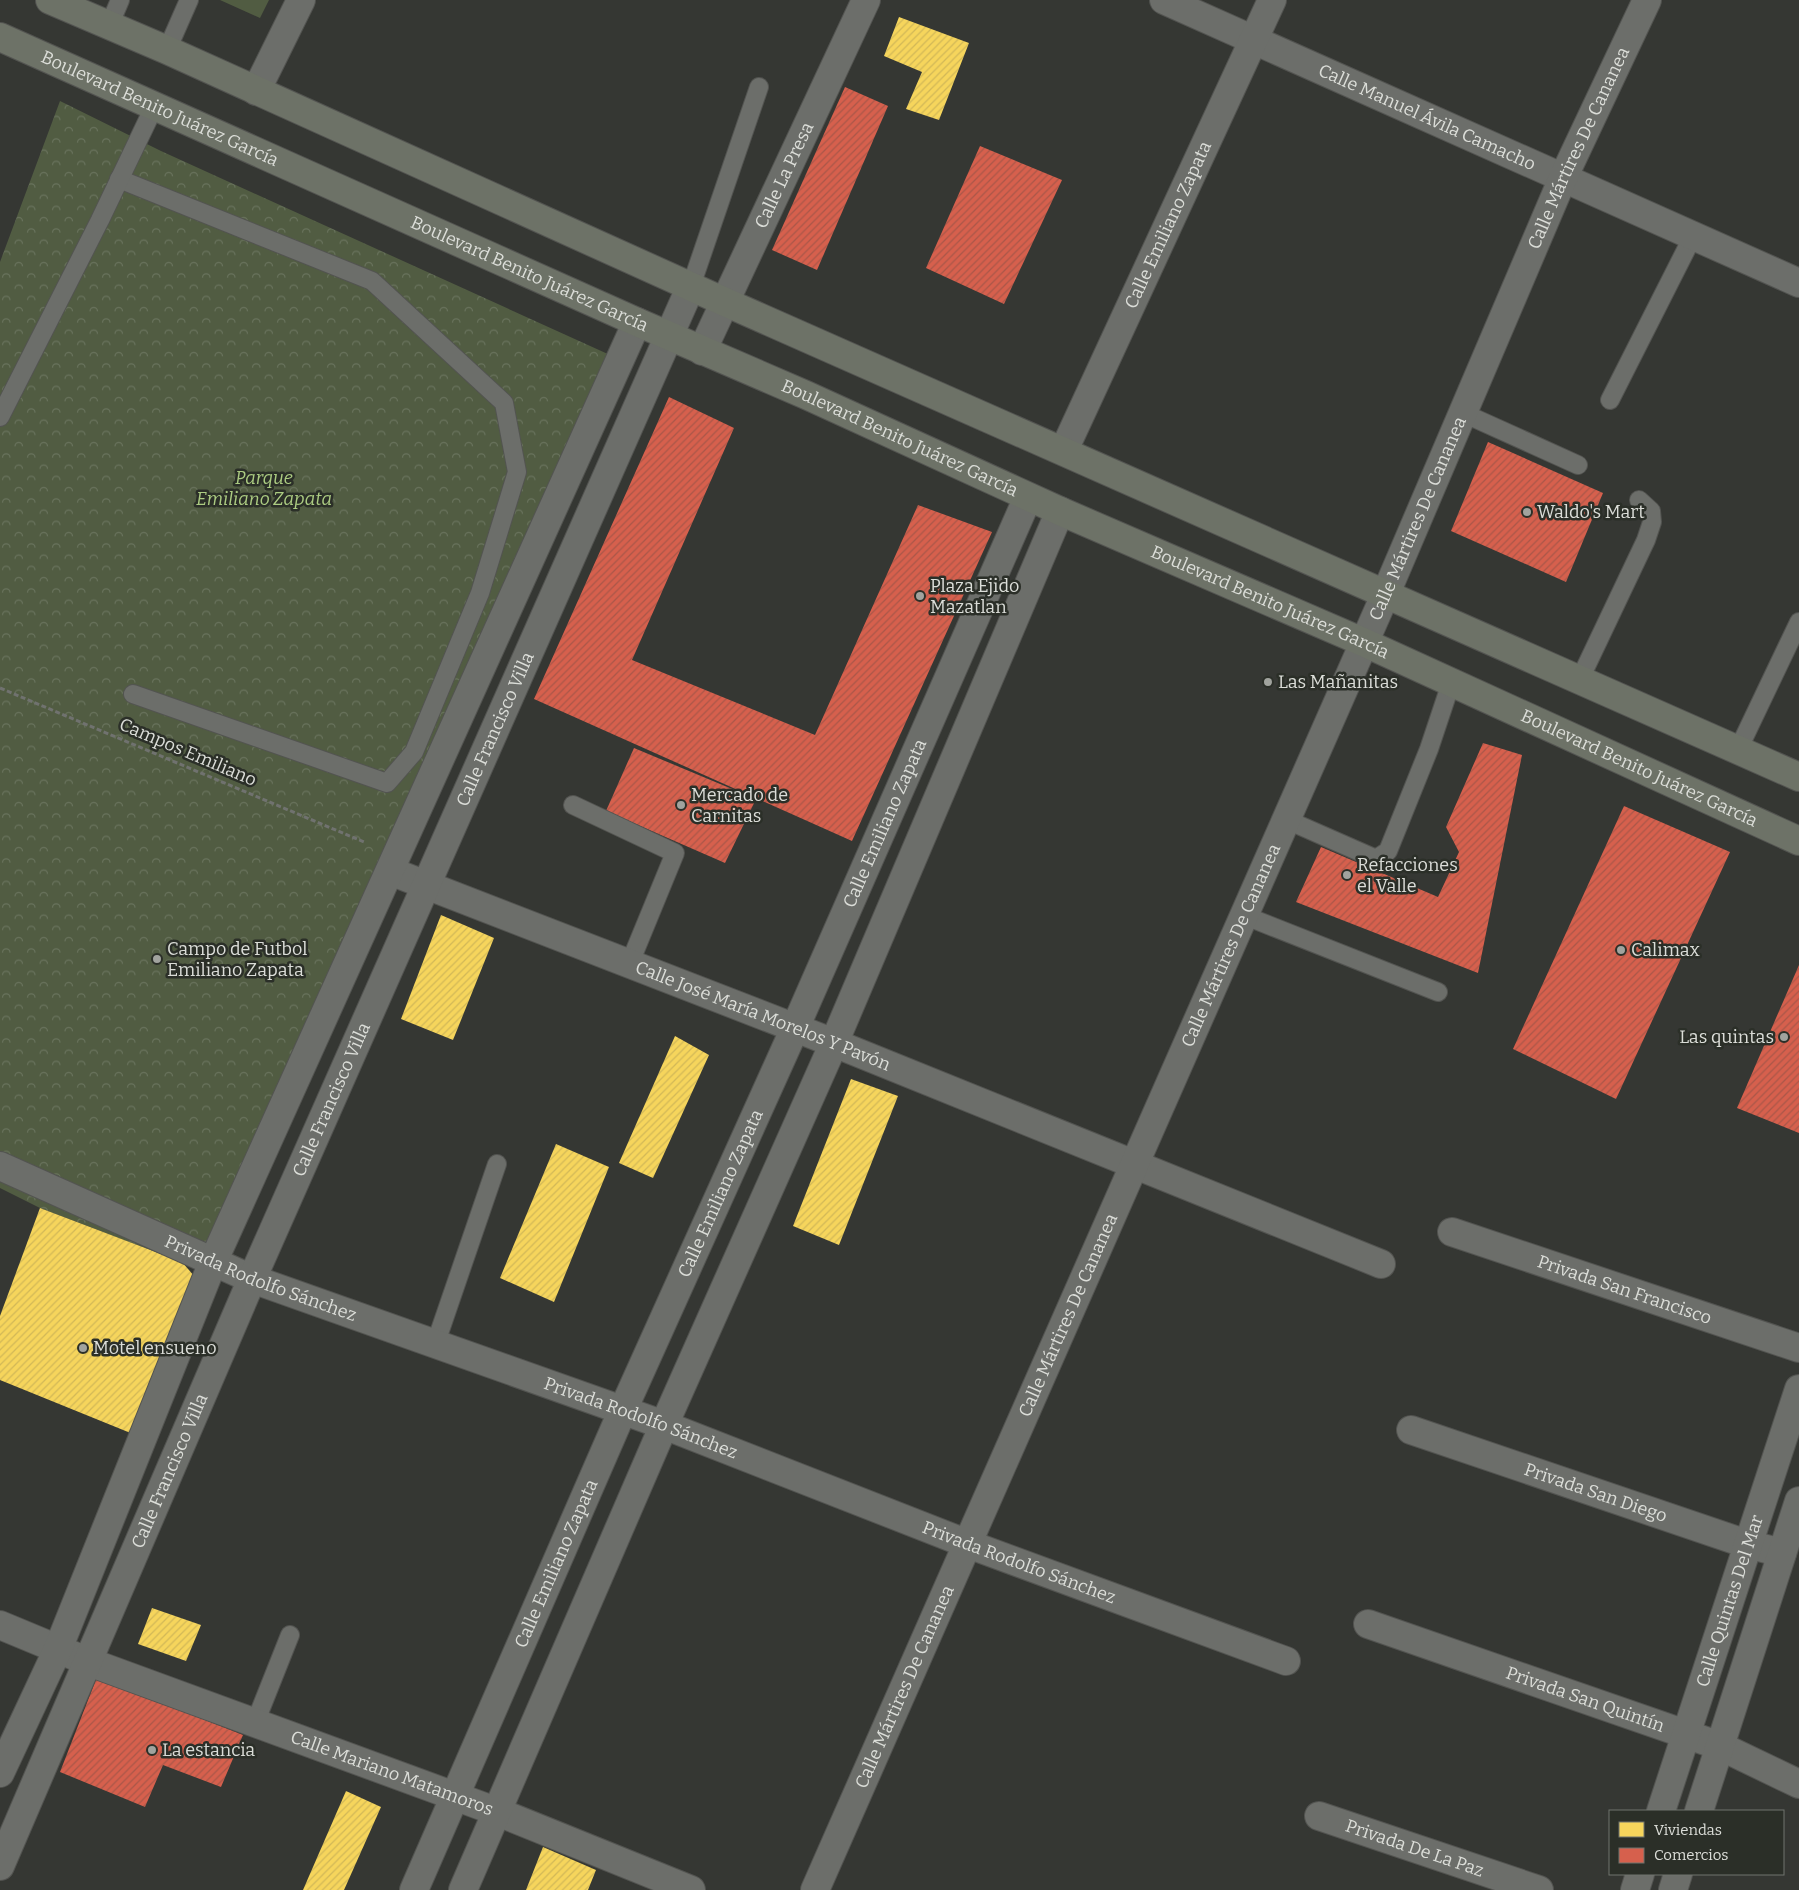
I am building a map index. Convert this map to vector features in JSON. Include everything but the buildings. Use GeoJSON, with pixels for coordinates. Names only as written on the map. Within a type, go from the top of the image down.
{"type":"FeatureCollection","features":[{"type":"Feature","properties":{"kind":"main road"},"geometry":{"type":"LineString","coordinates":[[50,0],[167,50],[725,302],[1064,450],[1799,777]]}},
{"type":"Feature","properties":{"kind":"main road","name":"Boulevard Benito Juárez García"},"geometry":{"type":"LineString","coordinates":[[0,37],[702,351],[806,395],[1028,497],[1363,642],[1799,841]]}},
{"type":"Feature","properties":{"kind":"street"},"geometry":{"type":"LineString","coordinates":[[256,91],[301,0]]}},
{"type":"Feature","properties":{"kind":"street","name":"Calle La Presa"},"geometry":{"type":"LineString","coordinates":[[702,351],[866,0]]}},
{"type":"Feature","properties":{"kind":"street","name":"Calle Manuel Ávila Camacho"},"geometry":{"type":"LineString","coordinates":[[1164,0],[1799,283]]}},
{"type":"Feature","properties":{"kind":"street","name":"Calle Emiliano Zapata"},"geometry":{"type":"LineString","coordinates":[[1064,450],[1272,0]]}},
{"type":"Feature","properties":{"kind":"street","name":"Calle Mártires De Cananea"},"geometry":{"type":"LineString","coordinates":[[815,1890],[1242,915],[1386,593],[1563,178],[1647,0]]}},
{"type":"Feature","properties":{"kind":"street","name":"Calle Francisco Villa"},"geometry":{"type":"LineString","coordinates":[[0,1866],[252,1280],[691,286]]}},
{"type":"Feature","properties":{"kind":"street","name":"Calle Francisco Villa"},"geometry":{"type":"LineString","coordinates":[[0,1773],[58,1649],[214,1262],[637,322]]}},
{"type":"Feature","properties":{"kind":"street","name":"Calle Emiliano Zapata"},"geometry":{"type":"LineString","coordinates":[[414,1890],[457,1797],[622,1412],[795,1028],[1028,497]]}},
{"type":"Feature","properties":{"kind":"street"},"geometry":{"type":"LineString","coordinates":[[463,1890],[664,1425],[834,1043],[1060,511]]}},
{"type":"Feature","properties":{"kind":"street","name":"Calle José María Morelos Y Pavón"},"geometry":{"type":"LineString","coordinates":[[390,871],[425,887],[834,1043],[1134,1162],[1380,1264]]}},
{"type":"Feature","properties":{"kind":"street","name":"Privada Rodolfo Sánchez"},"geometry":{"type":"LineString","coordinates":[[0,1166],[252,1280],[622,1412],[664,1425],[968,1544],[1286,1661]]}},
{"type":"Feature","properties":{"kind":"street","name":"Privada San Francisco"},"geometry":{"type":"LineString","coordinates":[[1452,1232],[1799,1348]]}},
{"type":"Feature","properties":{"kind":"street","name":"Calle Quintas Del Mar"},"geometry":{"type":"LineString","coordinates":[[1661,1810],[1799,1389]]}},
{"type":"Feature","properties":{"kind":"street","name":"Privada San Diego"},"geometry":{"type":"LineString","coordinates":[[1411,1430],[1782,1554]]}},
{"type":"Feature","properties":{"kind":"street","name":"Calle Quintas Del Mar"},"geometry":{"type":"LineString","coordinates":[[1699,1810],[1799,1501]]}},
{"type":"Feature","properties":{"kind":"street","name":"Privada San Quintín"},"geometry":{"type":"LineString","coordinates":[[1368,1624],[1720,1746],[1799,1784]]}},
{"type":"Feature","properties":{"kind":"street","name":"Calle Mariano Matamoros"},"geometry":{"type":"LineString","coordinates":[[0,1625],[89,1662],[498,1812],[691,1890]]}},
{"type":"Feature","properties":{"kind":"street","name":"Privada De La Paz"},"geometry":{"type":"LineString","coordinates":[[1319,1816],[1539,1890]]}},
{"type":"Feature","properties":{"kind":"street"},"geometry":{"type":"LineString","coordinates":[[1635,1890],[1640,1875]]}},
{"type":"Feature","properties":{"kind":"street"},"geometry":{"type":"LineString","coordinates":[[1673,1890],[1678,1875]]}},
{"type":"Feature","properties":{"kind":"lane"},"geometry":{"type":"LineString","coordinates":[[109,26],[120,0]]}},
{"type":"Feature","properties":{"kind":"lane"},"geometry":{"type":"LineString","coordinates":[[167,50],[189,0]]}},
{"type":"Feature","properties":{"kind":"lane"},"geometry":{"type":"LineString","coordinates":[[691,286],[759,87]]}},
{"type":"Feature","properties":{"kind":"lane"},"geometry":{"type":"LineString","coordinates":[[0,417],[155,105]]}},
{"type":"Feature","properties":{"kind":"lane"},"geometry":{"type":"LineString","coordinates":[[119,179],[372,281],[504,403],[517,472],[480,594],[414,752],[387,783],[134,694]]}},
{"type":"Feature","properties":{"kind":"lane"},"geometry":{"type":"LineString","coordinates":[[1610,400],[1693,236]]}},
{"type":"Feature","properties":{"kind":"lane"},"geometry":{"type":"LineString","coordinates":[[1463,413],[1578,465]]}},
{"type":"Feature","properties":{"kind":"lane"},"geometry":{"type":"LineString","coordinates":[[1580,680],[1646,540],[1652,522],[1651,511],[1639,500]]}},
{"type":"Feature","properties":{"kind":"lane"},"geometry":{"type":"LineString","coordinates":[[1738,750],[1799,622]]}},
{"type":"Feature","properties":{"kind":"lane"},"geometry":{"type":"LineString","coordinates":[[1285,819],[1376,859],[1388,851],[1429,749],[1451,683]]}},
{"type":"Feature","properties":{"kind":"lane"},"geometry":{"type":"LineString","coordinates":[[573,805],[675,853],[629,964]]}},
{"type":"Feature","properties":{"kind":"lane"},"geometry":{"type":"LineString","coordinates":[[1242,915],[1438,992]]}},
{"type":"Feature","properties":{"kind":"lane"},"geometry":{"type":"LineString","coordinates":[[435,1345],[497,1164]]}},
{"type":"Feature","properties":{"kind":"lane"},"geometry":{"type":"LineString","coordinates":[[255,1723],[290,1635]]}},
{"type":"Feature","properties":{"kind":"path","name":"Campos Emiliano"},"geometry":{"type":"LineString","coordinates":[[0,688],[364,842]]}},
{"type":"Feature","properties":{"kind":"green space"},"geometry":{"type":"Polygon","coordinates":[[[220,0],[269,0],[260,18],[220,0]]]}},
{"type":"Feature","properties":{"kind":"green space","name":"Parque Emiliano Zapata"},"geometry":{"type":"Polygon","coordinates":[[[60,101],[161,151],[610,355],[225,1232],[182,1262],[40,1208],[0,1188],[0,262],[60,101]]]}},
{"type":"Feature","properties":{"kind":"place","name":"Waldo's Mart"},"geometry":{"type":"Point","coordinates":[1527,512]}},
{"type":"Feature","properties":{"kind":"place","name":"Plaza Ejido Mazatlan"},"geometry":{"type":"Point","coordinates":[920,596]}},
{"type":"Feature","properties":{"kind":"place","name":"Las Mañanitas"},"geometry":{"type":"Point","coordinates":[1268,682]}},
{"type":"Feature","properties":{"kind":"place","name":"Mercado de Carnitas"},"geometry":{"type":"Point","coordinates":[681,805]}},
{"type":"Feature","properties":{"kind":"place","name":"Refacciones el Valle"},"geometry":{"type":"Point","coordinates":[1347,875]}},
{"type":"Feature","properties":{"kind":"place","name":"Calimax"},"geometry":{"type":"Point","coordinates":[1621,950]}},
{"type":"Feature","properties":{"kind":"place","name":"Campo de Futbol Emiliano Zapata"},"geometry":{"type":"Point","coordinates":[157,959]}},
{"type":"Feature","properties":{"kind":"place","name":"Las quintas"},"geometry":{"type":"Point","coordinates":[1784,1037]}},
{"type":"Feature","properties":{"kind":"place","name":"Motel ensueno"},"geometry":{"type":"Point","coordinates":[83,1348]}},
{"type":"Feature","properties":{"kind":"place","name":"La estancia"},"geometry":{"type":"Point","coordinates":[152,1750]}}]}
